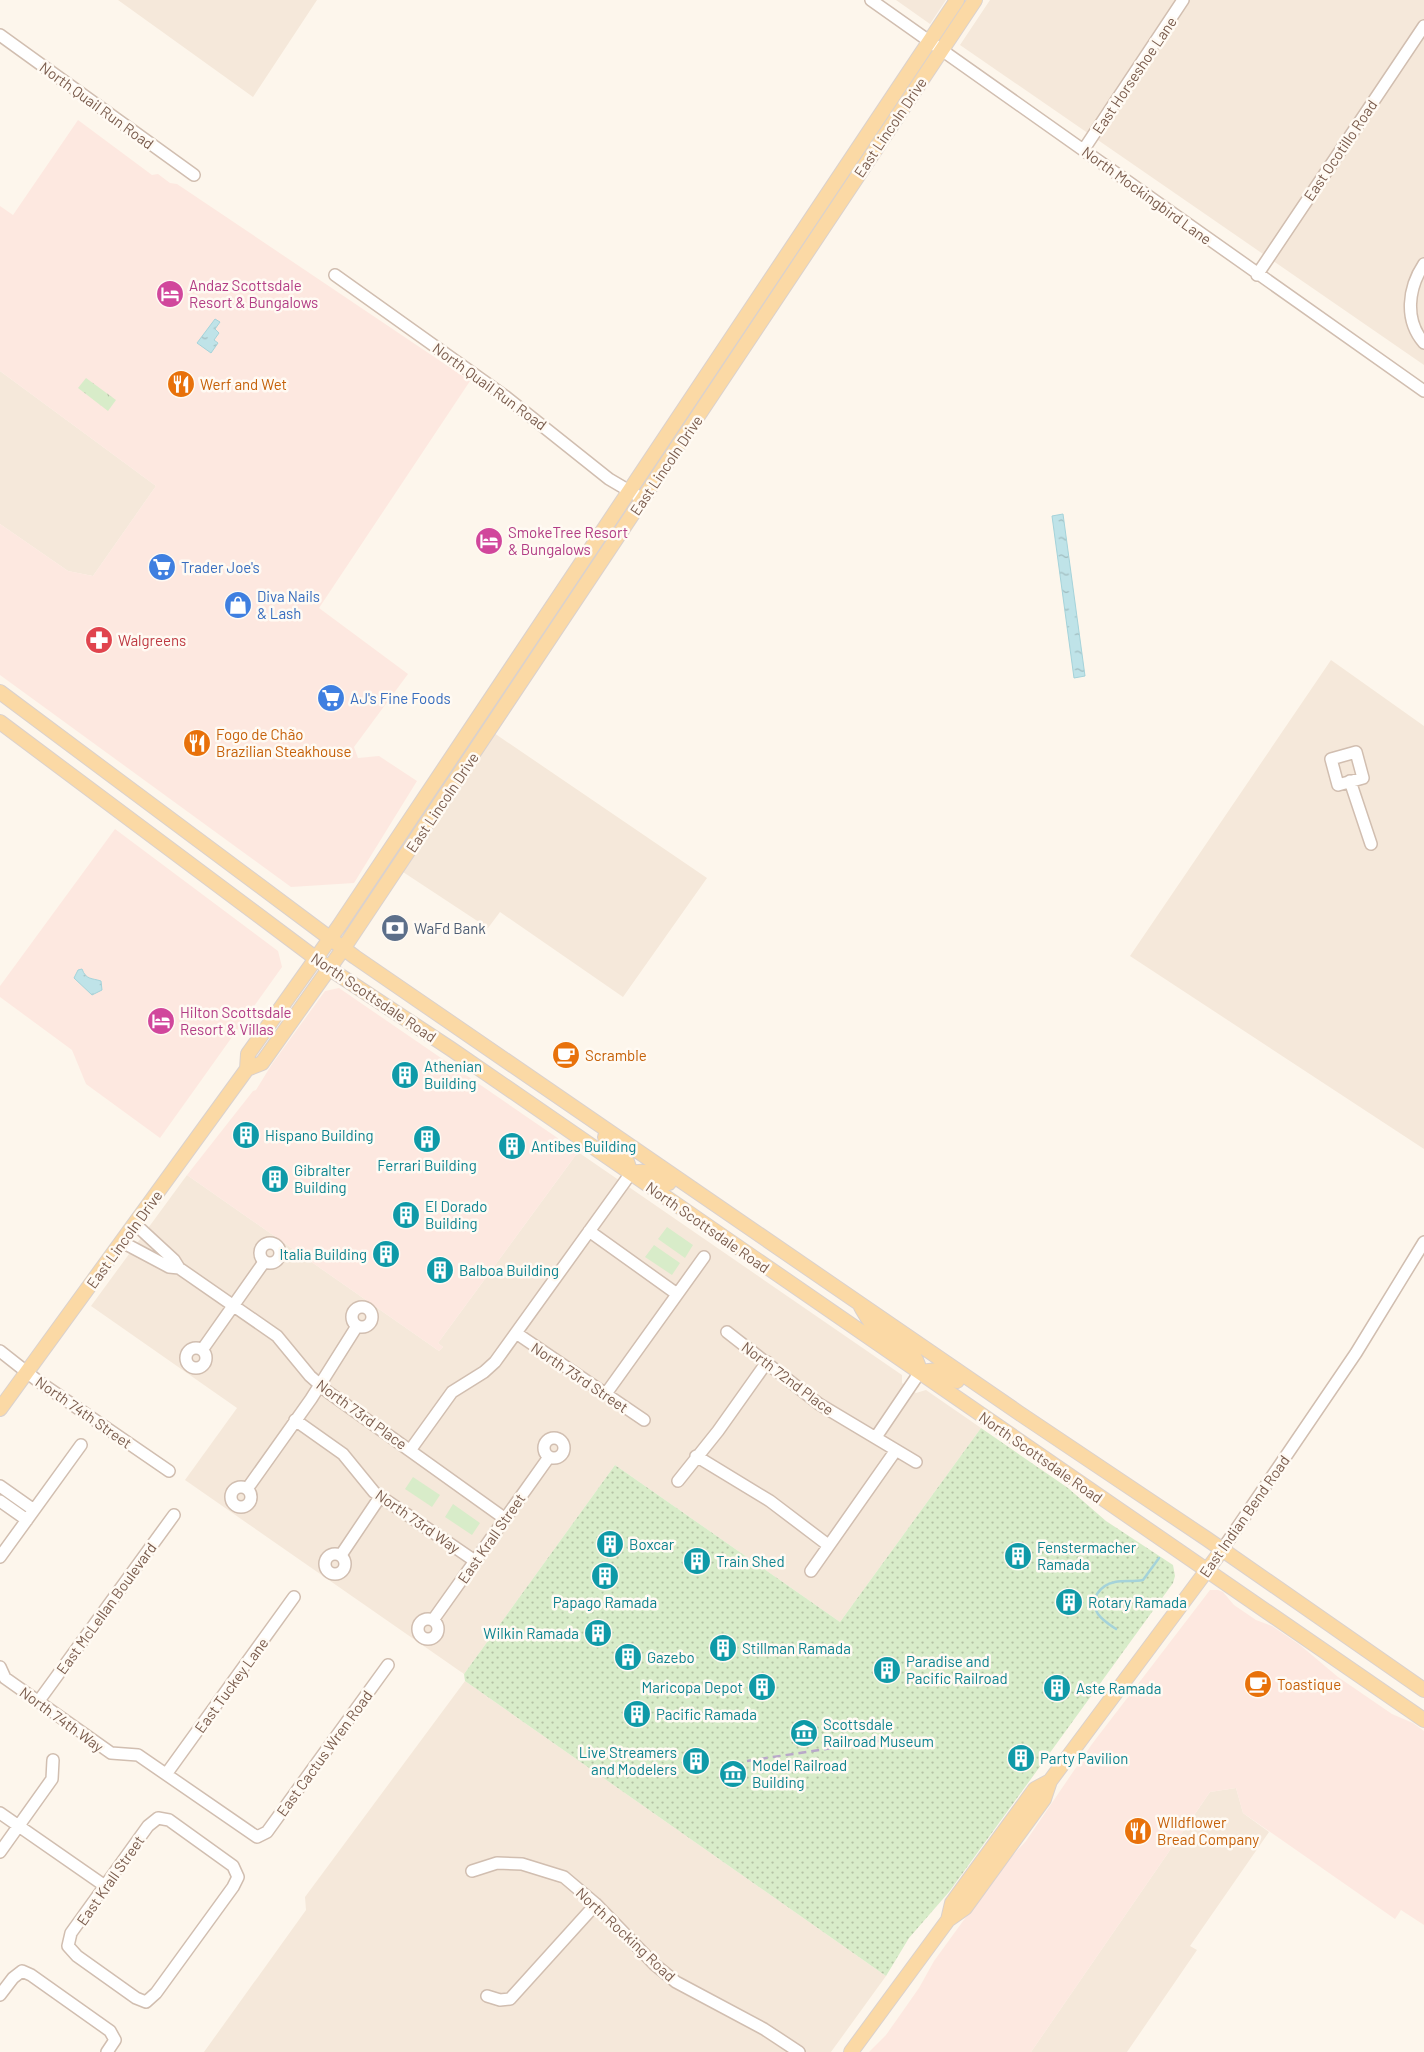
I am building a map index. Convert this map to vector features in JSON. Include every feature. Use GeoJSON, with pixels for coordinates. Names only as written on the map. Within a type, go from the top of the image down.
{"type":"FeatureCollection","features":[{"type":"Feature","properties":{"kind":"main road","name":"East Lincoln Drive"},"geometry":{"type":"LineString","coordinates":[[0,1409],[247,1069],[248,1054],[330,939],[631,491],[957,0]]}},
{"type":"Feature","properties":{"kind":"main road","name":"East Lincoln Drive"},"geometry":{"type":"LineString","coordinates":[[247,1069],[262,1063],[343,949],[975,0]]}},
{"type":"Feature","properties":{"kind":"main road"},"geometry":{"type":"LineString","coordinates":[[804,229],[816,238]]}},
{"type":"Feature","properties":{"kind":"main road","name":"North Scottsdale Road"},"geometry":{"type":"LineString","coordinates":[[0,692],[343,949],[1424,1690]]}},
{"type":"Feature","properties":{"kind":"main road","name":"North Scottsdale Road"},"geometry":{"type":"LineString","coordinates":[[0,722],[330,968],[1424,1720]]}},
{"type":"Feature","properties":{"kind":"main road"},"geometry":{"type":"LineString","coordinates":[[505,1087],[517,1069]]}},
{"type":"Feature","properties":{"kind":"main road"},"geometry":{"type":"LineString","coordinates":[[595,1121],[607,1140],[625,1156],[631,1174],[640,1171],[651,1172],[694,1200],[723,1210]]}},
{"type":"Feature","properties":{"kind":"main road"},"geometry":{"type":"LineString","coordinates":[[858,1302],[872,1324],[912,1351],[918,1362],[920,1372],[932,1370],[942,1372],[987,1402],[1019,1413]]}},
{"type":"Feature","properties":{"kind":"main road","name":"East Indian Bend Road"},"geometry":{"type":"LineString","coordinates":[[851,2052],[948,1920],[952,1903],[1035,1789],[1050,1781],[1222,1550]]}},
{"type":"Feature","properties":{"kind":"street","name":"North Mockingbird Lane"},"geometry":{"type":"LineString","coordinates":[[871,0],[1084,149],[1257,275],[1424,391]]}},
{"type":"Feature","properties":{"kind":"street","name":"East Horseshoe Lane"},"geometry":{"type":"LineString","coordinates":[[1084,149],[1183,0]]}},
{"type":"Feature","properties":{"kind":"street","name":"East Ocotillo Road"},"geometry":{"type":"LineString","coordinates":[[1257,275],[1424,26]]}},
{"type":"Feature","properties":{"kind":"street","name":"North Quail Run Road"},"geometry":{"type":"LineString","coordinates":[[0,35],[194,175]]}},
{"type":"Feature","properties":{"kind":"street"},"geometry":{"type":"LineString","coordinates":[[1424,264],[1412,287],[1410,302],[1412,317],[1418,335],[1424,343]]}},
{"type":"Feature","properties":{"kind":"street","name":"North Quail Run Road"},"geometry":{"type":"LineString","coordinates":[[335,275],[506,397],[609,479],[643,499]]}},
{"type":"Feature","properties":{"kind":"street"},"geometry":{"type":"LineString","coordinates":[[1350,781],[1371,844]]}},
{"type":"Feature","properties":{"kind":"street"},"geometry":{"type":"LineString","coordinates":[[411,1449],[452,1392],[484,1372],[495,1362],[631,1174]]}},
{"type":"Feature","properties":{"kind":"street","name":"North 73rd Place"},"geometry":{"type":"LineString","coordinates":[[135,1224],[174,1260],[178,1268],[277,1336],[319,1383],[504,1518]]}},
{"type":"Feature","properties":{"kind":"street"},"geometry":{"type":"LineString","coordinates":[[589,1231],[677,1294]]}},
{"type":"Feature","properties":{"kind":"street","name":"North 73rd Place"},"geometry":{"type":"LineString","coordinates":[[122,1242],[168,1268],[178,1268]]}},
{"type":"Feature","properties":{"kind":"street","name":"East Indian Bend Road"},"geometry":{"type":"LineString","coordinates":[[1222,1550],[1356,1353],[1424,1242]]}},
{"type":"Feature","properties":{"kind":"street"},"geometry":{"type":"LineString","coordinates":[[605,1395],[704,1258]]}},
{"type":"Feature","properties":{"kind":"street"},"geometry":{"type":"LineString","coordinates":[[202,1350],[264,1262]]}},
{"type":"Feature","properties":{"kind":"street"},"geometry":{"type":"LineString","coordinates":[[247,1489],[357,1326]]}},
{"type":"Feature","properties":{"kind":"street","name":"North 72nd Place"},"geometry":{"type":"LineString","coordinates":[[727,1332],[819,1404],[896,1450]]}},
{"type":"Feature","properties":{"kind":"street","name":"North 73rd Street"},"geometry":{"type":"LineString","coordinates":[[516,1333],[644,1420]]}},
{"type":"Feature","properties":{"kind":"street","name":"North 74th Street"},"geometry":{"type":"LineString","coordinates":[[0,1351],[26,1372],[169,1472]]}},
{"type":"Feature","properties":{"kind":"street"},"geometry":{"type":"LineString","coordinates":[[678,1481],[696,1456],[718,1431],[767,1362]]}},
{"type":"Feature","properties":{"kind":"street"},"geometry":{"type":"LineString","coordinates":[[876,1437],[920,1372]]}},
{"type":"Feature","properties":{"kind":"street","name":"North 73rd Way"},"geometry":{"type":"LineString","coordinates":[[295,1420],[343,1454],[380,1497],[475,1561]]}},
{"type":"Feature","properties":{"kind":"street"},"geometry":{"type":"LineString","coordinates":[[0,1557],[81,1445]]}},
{"type":"Feature","properties":{"kind":"street"},"geometry":{"type":"LineString","coordinates":[[811,1571],[896,1450],[916,1462]]}},
{"type":"Feature","properties":{"kind":"street","name":"East Krall Street"},"geometry":{"type":"LineString","coordinates":[[433,1620],[549,1456]]}},
{"type":"Feature","properties":{"kind":"street"},"geometry":{"type":"LineString","coordinates":[[696,1456],[770,1500],[828,1545]]}},
{"type":"Feature","properties":{"kind":"street"},"geometry":{"type":"LineString","coordinates":[[0,1486],[34,1510]]}},
{"type":"Feature","properties":{"kind":"street"},"geometry":{"type":"LineString","coordinates":[[341,1555],[380,1497]]}},
{"type":"Feature","properties":{"kind":"street"},"geometry":{"type":"LineString","coordinates":[[0,1501],[27,1520]]}},
{"type":"Feature","properties":{"kind":"street","name":"East McLellan Boulevard"},"geometry":{"type":"LineString","coordinates":[[38,1702],[174,1515]]}},
{"type":"Feature","properties":{"kind":"street","name":"East Tuckey Lane"},"geometry":{"type":"LineString","coordinates":[[167,1773],[294,1597]]}},
{"type":"Feature","properties":{"kind":"street","name":"East Cactus Wren Road"},"geometry":{"type":"LineString","coordinates":[[257,1837],[267,1832],[388,1665]]}},
{"type":"Feature","properties":{"kind":"street","name":"North 74th Way"},"geometry":{"type":"LineString","coordinates":[[0,1668],[5,1678],[111,1754],[138,1755],[167,1773],[257,1837]]}},
{"type":"Feature","properties":{"kind":"street"},"geometry":{"type":"LineString","coordinates":[[0,1852],[52,1779],[53,1760]]}},
{"type":"Feature","properties":{"kind":"street"},"geometry":{"type":"LineString","coordinates":[[0,1813],[105,1886]]}},
{"type":"Feature","properties":{"kind":"street","name":"East Krall Street"},"geometry":{"type":"LineString","coordinates":[[158,1818],[169,1820],[233,1866],[238,1877],[233,1887],[156,1993],[146,2002],[136,1998],[77,1956],[68,1946],[71,1933],[105,1886],[148,1826],[158,1818]]}},
{"type":"Feature","properties":{"kind":"street","name":"North Rocking Road"},"geometry":{"type":"LineString","coordinates":[[472,1871],[497,1862],[522,1864],[564,1877],[596,1904],[654,1964],[676,1982],[764,2029],[799,2052]]}},
{"type":"Feature","properties":{"kind":"street"},"geometry":{"type":"LineString","coordinates":[[487,1996],[500,2000],[510,1999],[596,1904]]}},
{"type":"Feature","properties":{"kind":"street"},"geometry":{"type":"LineString","coordinates":[[0,1995],[13,1978],[22,1972],[31,1975],[110,2031],[115,2040],[108,2052]]}},
{"type":"Feature","properties":{"kind":"shaded area"},"geometry":{"type":"Polygon","coordinates":[[[118,0],[317,0],[253,97],[118,0]]]}},
{"type":"Feature","properties":{"kind":"shaded area"},"geometry":{"type":"Polygon","coordinates":[[[896,0],[946,0],[930,24],[896,0]]]}},
{"type":"Feature","properties":{"kind":"shaded area"},"geometry":{"type":"Polygon","coordinates":[[[990,0],[1424,0],[1424,365],[960,45],[990,0]]]}},
{"type":"Feature","properties":{"kind":"shaded area"},"geometry":{"type":"Polygon","coordinates":[[[78,120],[152,175],[158,174],[170,183],[177,184],[470,381],[319,608],[408,674],[354,747],[358,758],[379,756],[417,781],[354,883],[291,887],[0,675],[0,524],[68,571],[93,576],[156,486],[0,371],[0,206],[13,215],[78,120]]]}},
{"type":"Feature","properties":{"kind":"shaded area"},"geometry":{"type":"Polygon","coordinates":[[[0,371],[156,486],[93,576],[68,571],[0,524],[0,371]]]}},
{"type":"Feature","properties":{"kind":"shaded area"},"geometry":{"type":"Polygon","coordinates":[[[1331,660],[1424,726],[1424,1149],[1130,956],[1331,660]]]}},
{"type":"Feature","properties":{"kind":"shaded area"},"geometry":{"type":"Polygon","coordinates":[[[494,733],[707,878],[623,997],[500,912],[488,928],[403,872],[494,733]]]}},
{"type":"Feature","properties":{"kind":"shaded area"},"geometry":{"type":"Polygon","coordinates":[[[115,829],[278,951],[282,967],[160,1138],[86,1084],[72,1050],[0,997],[0,986],[115,829]]]}},
{"type":"Feature","properties":{"kind":"shaded area"},"geometry":{"type":"Polygon","coordinates":[[[339,988],[578,1152],[438,1343],[443,1347],[439,1351],[187,1175],[253,1091],[256,1090],[272,1064],[325,991],[339,988]]]}},
{"type":"Feature","properties":{"kind":"shaded area"},"geometry":{"type":"Polygon","coordinates":[[[578,1152],[902,1375],[902,1383],[916,1393],[926,1390],[981,1428],[840,1622],[615,1465],[464,1674],[185,1480],[237,1408],[91,1306],[187,1175],[439,1351],[443,1347],[438,1343],[578,1152]]]}},
{"type":"Feature","properties":{"kind":"shaded area"},"geometry":{"type":"Polygon","coordinates":[[[1210,1590],[1223,1592],[1234,1605],[1256,1620],[1272,1626],[1300,1645],[1338,1677],[1392,1714],[1413,1723],[1424,1731],[1424,1925],[1401,1910],[1395,1919],[1243,1813],[1236,1788],[1210,1792],[1031,2052],[869,2052],[886,2035],[919,1988],[934,1961],[1003,1866],[1026,1841],[1092,1744],[1210,1590]]]}},
{"type":"Feature","properties":{"kind":"shaded area"},"geometry":{"type":"Polygon","coordinates":[[[465,1681],[886,1976],[831,2052],[204,2052],[306,1910],[305,1897],[465,1681]]]}},
{"type":"Feature","properties":{"kind":"shaded area"},"geometry":{"type":"Polygon","coordinates":[[[1236,1788],[1243,1813],[1269,1832],[1190,1946],[1197,1950],[1127,2052],[1031,2052],[1210,1792],[1236,1788]]]}},
{"type":"Feature","properties":{"kind":"green space"},"geometry":{"type":"Polygon","coordinates":[[[86,378],[116,400],[108,411],[78,388],[86,378]]]}},
{"type":"Feature","properties":{"kind":"green space"},"geometry":{"type":"Polygon","coordinates":[[[667,1227],[693,1245],[685,1258],[658,1239],[667,1227]]]}},
{"type":"Feature","properties":{"kind":"green space"},"geometry":{"type":"Polygon","coordinates":[[[654,1245],[680,1263],[672,1275],[645,1257],[654,1245]]]}},
{"type":"Feature","properties":{"kind":"green space"},"geometry":{"type":"Polygon","coordinates":[[[981,1428],[1068,1488],[1106,1521],[1173,1565],[1175,1576],[1173,1583],[949,1892],[909,1938],[886,1976],[465,1681],[464,1674],[615,1465],[840,1622],[981,1428]]]}},
{"type":"Feature","properties":{"kind":"green space"},"geometry":{"type":"Polygon","coordinates":[[[413,1477],[440,1495],[432,1507],[405,1489],[413,1477]]]}},
{"type":"Feature","properties":{"kind":"green space"},"geometry":{"type":"Polygon","coordinates":[[[453,1504],[480,1523],[472,1535],[445,1517],[453,1504]]]}},
{"type":"Feature","properties":{"kind":"water"},"geometry":{"type":"Polygon","coordinates":[[[215,319],[220,322],[215,329],[219,333],[214,340],[218,343],[211,353],[197,343],[215,319]]]}},
{"type":"Feature","properties":{"kind":"water"},"geometry":{"type":"Polygon","coordinates":[[[1063,514],[1085,676],[1074,678],[1052,516],[1063,514]]]}},
{"type":"Feature","properties":{"kind":"water"},"geometry":{"type":"Polygon","coordinates":[[[82,969],[87,977],[101,981],[102,990],[92,995],[74,978],[78,970],[82,969]]]}},
{"type":"Feature","properties":{"kind":"waterway"},"geometry":{"type":"LineString","coordinates":[[1116,1629],[1104,1620],[1095,1609],[1094,1604],[1097,1594],[1105,1586],[1115,1582],[1143,1580],[1159,1558]]}},
{"type":"Feature","properties":{"kind":"railway"},"geometry":{"type":"LineString","coordinates":[[747,1761],[898,1738]]}},
{"type":"Feature","properties":{"kind":"place","name":"Andaz Scottsdale Resort & Bungalows"},"geometry":{"type":"Point","coordinates":[170,294]}},
{"type":"Feature","properties":{"kind":"place","name":"Werf and Wet"},"geometry":{"type":"Point","coordinates":[181,384]}},
{"type":"Feature","properties":{"kind":"place","name":"SmokeTree Resort & Bungalows"},"geometry":{"type":"Point","coordinates":[489,541]}},
{"type":"Feature","properties":{"kind":"place","name":"Trader Joe's"},"geometry":{"type":"Point","coordinates":[162,567]}},
{"type":"Feature","properties":{"kind":"place","name":"Diva Nails & Lash"},"geometry":{"type":"Point","coordinates":[238,605]}},
{"type":"Feature","properties":{"kind":"place","name":"Walgreens"},"geometry":{"type":"Point","coordinates":[99,640]}},
{"type":"Feature","properties":{"kind":"place","name":"AJ's Fine Foods"},"geometry":{"type":"Point","coordinates":[331,698]}},
{"type":"Feature","properties":{"kind":"place","name":"Fogo de Chão Brazilian Steakhouse"},"geometry":{"type":"Point","coordinates":[197,743]}},
{"type":"Feature","properties":{"kind":"place","name":"WaFd Bank"},"geometry":{"type":"Point","coordinates":[395,928]}},
{"type":"Feature","properties":{"kind":"place","name":"Hilton Scottsdale Resort & Villas"},"geometry":{"type":"Point","coordinates":[161,1021]}},
{"type":"Feature","properties":{"kind":"place","name":"Scramble"},"geometry":{"type":"Point","coordinates":[566,1055]}},
{"type":"Feature","properties":{"kind":"place","name":"Athenian Building"},"geometry":{"type":"Point","coordinates":[405,1075]}},
{"type":"Feature","properties":{"kind":"place","name":"Hispano Building"},"geometry":{"type":"Point","coordinates":[246,1135]}},
{"type":"Feature","properties":{"kind":"place","name":"Ferrari Building"},"geometry":{"type":"Point","coordinates":[427,1139]}},
{"type":"Feature","properties":{"kind":"place","name":"Antibes Building"},"geometry":{"type":"Point","coordinates":[512,1146]}},
{"type":"Feature","properties":{"kind":"place","name":"Gibralter Building"},"geometry":{"type":"Point","coordinates":[275,1179]}},
{"type":"Feature","properties":{"kind":"place","name":"El Dorado Building"},"geometry":{"type":"Point","coordinates":[406,1215]}},
{"type":"Feature","properties":{"kind":"place","name":"Italia Building"},"geometry":{"type":"Point","coordinates":[386,1254]}},
{"type":"Feature","properties":{"kind":"place","name":"Balboa Building"},"geometry":{"type":"Point","coordinates":[440,1270]}},
{"type":"Feature","properties":{"kind":"place","name":"Boxcar"},"geometry":{"type":"Point","coordinates":[610,1544]}},
{"type":"Feature","properties":{"kind":"place","name":"Fenstermacher Ramada"},"geometry":{"type":"Point","coordinates":[1018,1556]}},
{"type":"Feature","properties":{"kind":"place","name":"Train Shed"},"geometry":{"type":"Point","coordinates":[697,1561]}},
{"type":"Feature","properties":{"kind":"place","name":"Papago Ramada"},"geometry":{"type":"Point","coordinates":[605,1576]}},
{"type":"Feature","properties":{"kind":"place","name":"Rotary Ramada"},"geometry":{"type":"Point","coordinates":[1069,1602]}},
{"type":"Feature","properties":{"kind":"place","name":"Wilkin Ramada"},"geometry":{"type":"Point","coordinates":[598,1633]}},
{"type":"Feature","properties":{"kind":"place","name":"Stillman Ramada"},"geometry":{"type":"Point","coordinates":[723,1648]}},
{"type":"Feature","properties":{"kind":"place","name":"Gazebo"},"geometry":{"type":"Point","coordinates":[628,1657]}},
{"type":"Feature","properties":{"kind":"place","name":"Paradise and Pacific Railroad"},"geometry":{"type":"Point","coordinates":[887,1670]}},
{"type":"Feature","properties":{"kind":"place","name":"Toastique"},"geometry":{"type":"Point","coordinates":[1258,1684]}},
{"type":"Feature","properties":{"kind":"place","name":"Maricopa Depot"},"geometry":{"type":"Point","coordinates":[762,1687]}},
{"type":"Feature","properties":{"kind":"place","name":"Aste Ramada"},"geometry":{"type":"Point","coordinates":[1057,1688]}},
{"type":"Feature","properties":{"kind":"place","name":"Pacific Ramada"},"geometry":{"type":"Point","coordinates":[637,1714]}},
{"type":"Feature","properties":{"kind":"place","name":"Scottsdale Railroad Museum"},"geometry":{"type":"Point","coordinates":[804,1733]}},
{"type":"Feature","properties":{"kind":"place","name":"Party Pavilion"},"geometry":{"type":"Point","coordinates":[1021,1758]}},
{"type":"Feature","properties":{"kind":"place","name":"Live Streamers and Modelers"},"geometry":{"type":"Point","coordinates":[696,1761]}},
{"type":"Feature","properties":{"kind":"place","name":"Model Railroad Building"},"geometry":{"type":"Point","coordinates":[733,1774]}},
{"type":"Feature","properties":{"kind":"place","name":"WIldflower Bread Company"},"geometry":{"type":"Point","coordinates":[1138,1831]}}]}
